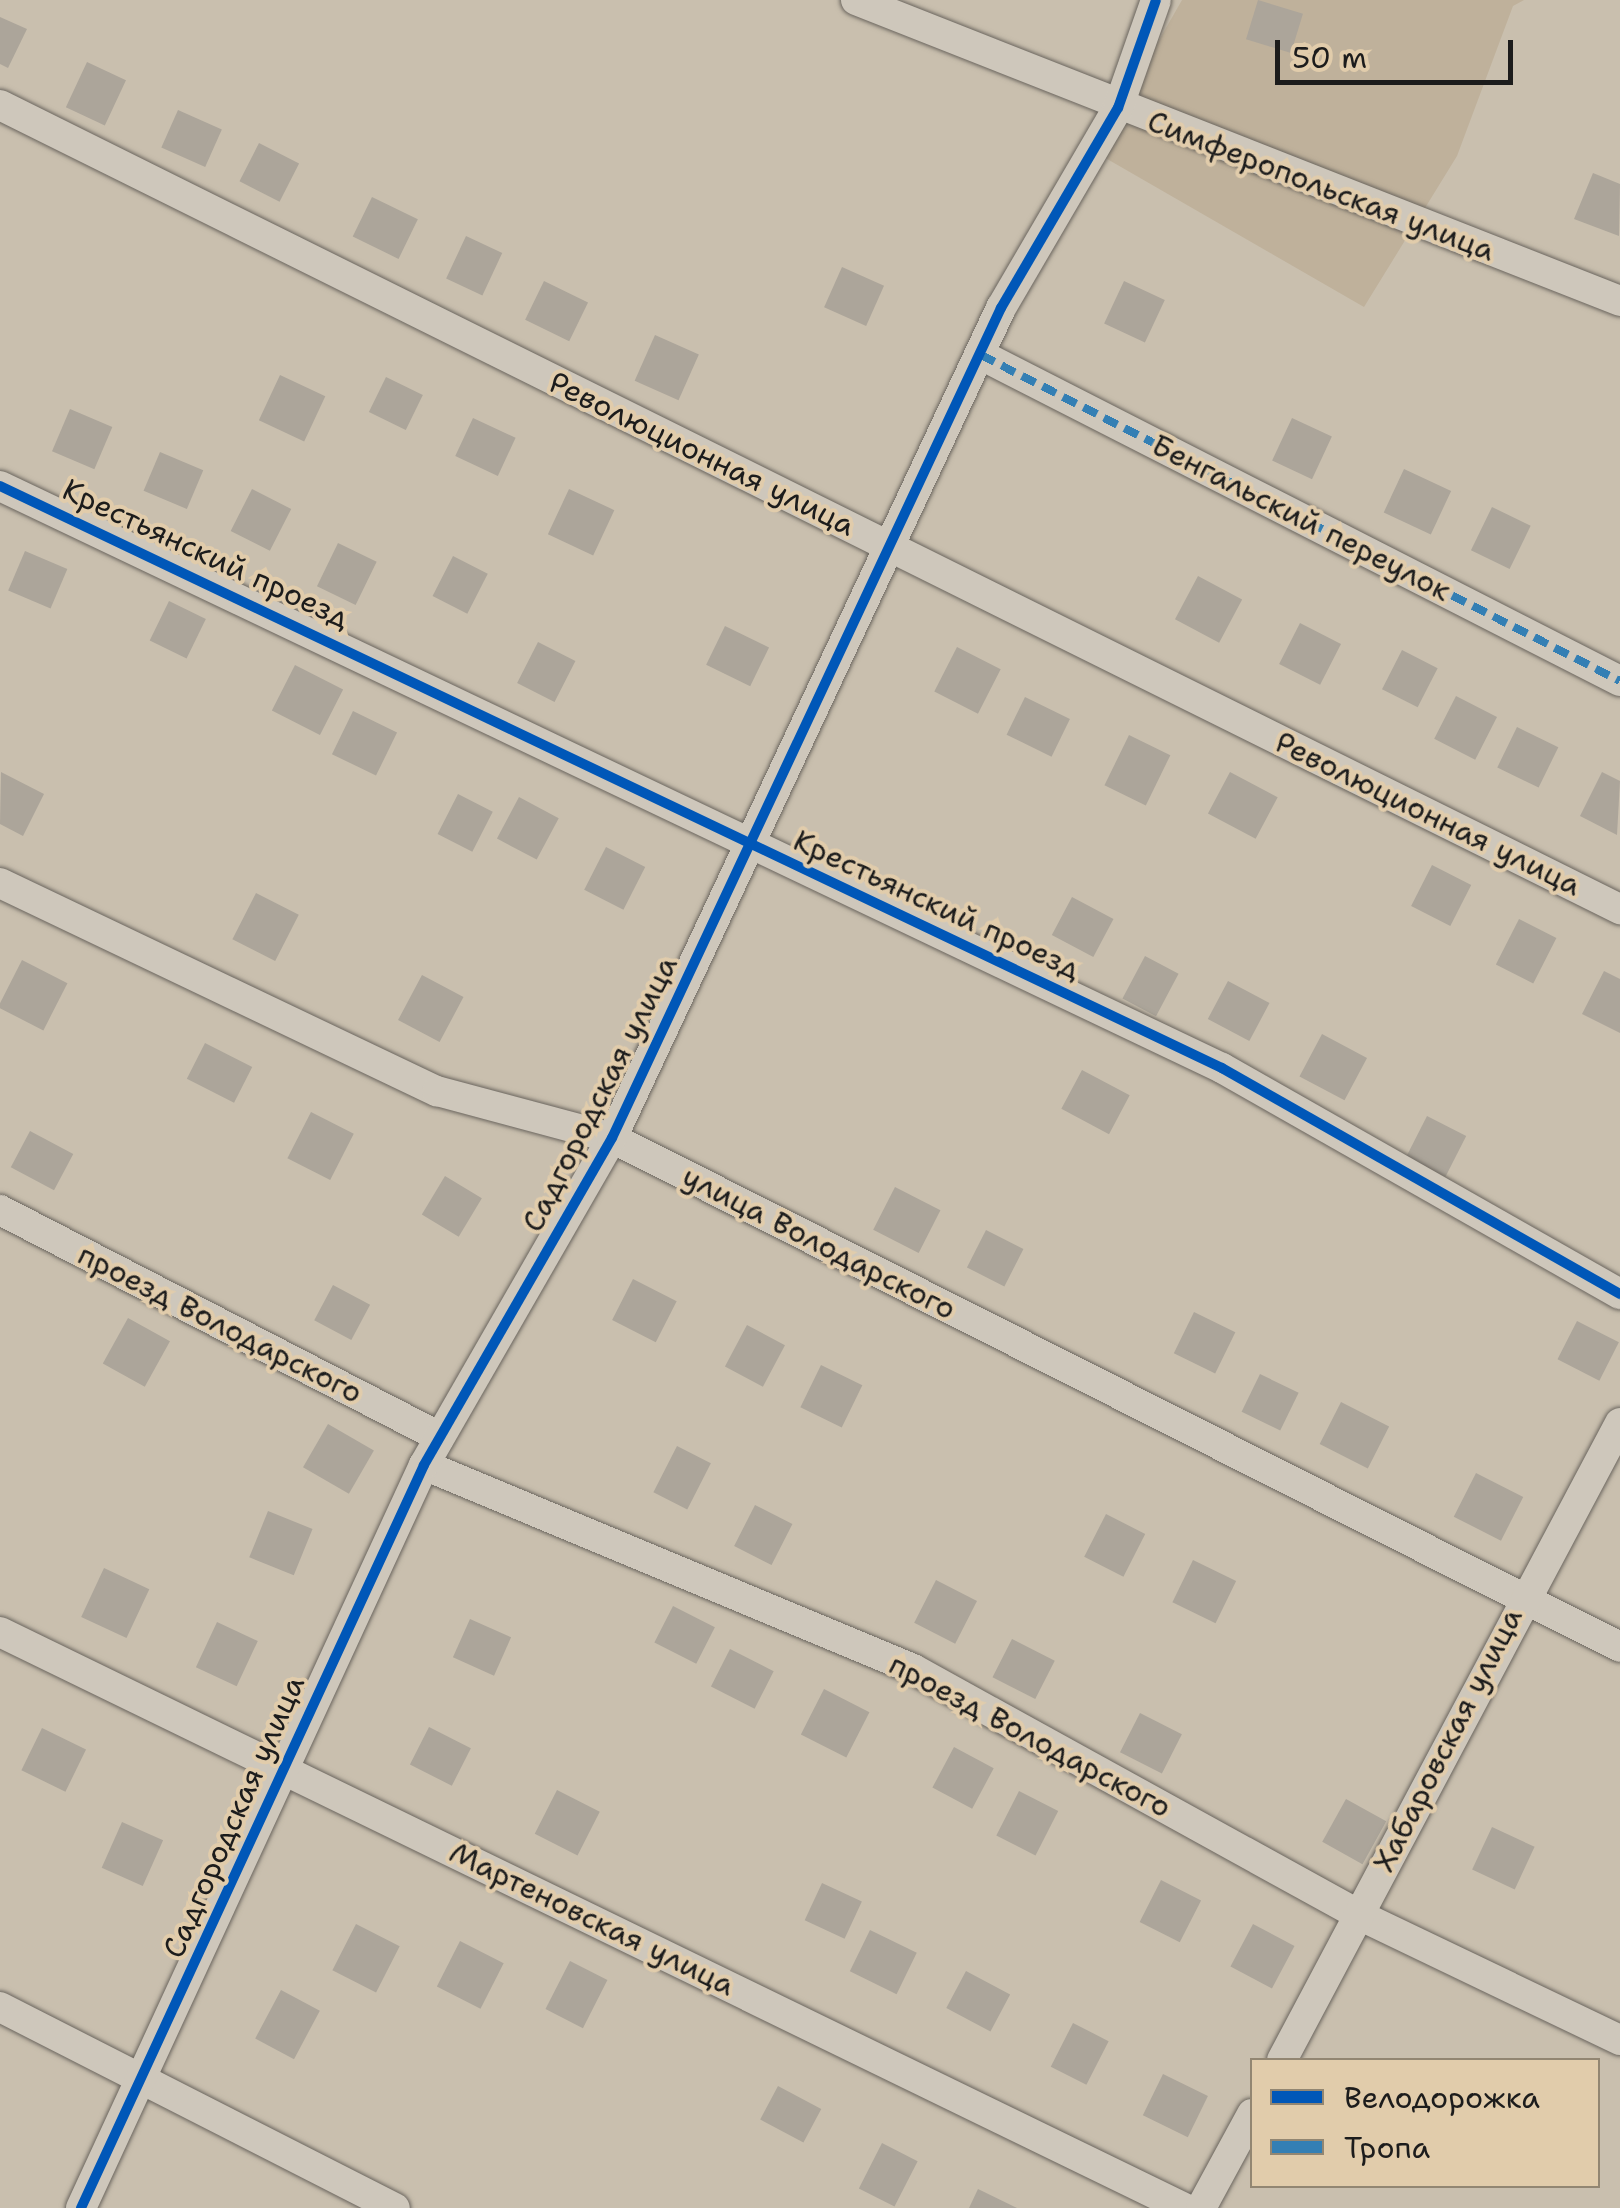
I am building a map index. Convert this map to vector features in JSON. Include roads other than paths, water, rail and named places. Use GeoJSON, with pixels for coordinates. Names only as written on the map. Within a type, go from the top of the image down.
{"type":"FeatureCollection","features":[{"type":"Feature","properties":{"kind":"street","name":"Симферопольская улица"},"geometry":{"type":"LineString","coordinates":[[856,0],[1118,108],[1620,302]]}},
{"type":"Feature","properties":{"kind":"street","name":"Садгородская улица"},"geometry":{"type":"LineString","coordinates":[[81,2208],[146,2080],[282,1768],[424,1465],[612,1138],[981,355],[1118,108],[1156,0]]}},
{"type":"Feature","properties":{"kind":"street","name":"Революционная улица"},"geometry":{"type":"LineString","coordinates":[[0,106],[1620,909]]}},
{"type":"Feature","properties":{"kind":"street","name":"Бенгальский переулок"},"geometry":{"type":"LineString","coordinates":[[981,355],[1620,681]]}},
{"type":"Feature","properties":{"kind":"street","name":"Крестьянский проезд"},"geometry":{"type":"LineString","coordinates":[[0,486],[1222,1068],[1620,1294]]}},
{"type":"Feature","properties":{"kind":"street","name":"улица Володарского"},"geometry":{"type":"LineString","coordinates":[[0,883],[437,1092],[612,1138],[1620,1647]]}},
{"type":"Feature","properties":{"kind":"street","name":"проезд Володарского"},"geometry":{"type":"LineString","coordinates":[[0,1210],[440,1438]]}},
{"type":"Feature","properties":{"kind":"street","name":"Хабаровская улица"},"geometry":{"type":"LineString","coordinates":[[1283,2058],[1361,1916],[1520,1597],[1620,1423]]}},
{"type":"Feature","properties":{"kind":"street","name":"проезд Володарского"},"geometry":{"type":"LineString","coordinates":[[424,1465],[913,1669],[1361,1916],[1620,2040]]}},
{"type":"Feature","properties":{"kind":"street","name":"Мартеновская улица"},"geometry":{"type":"LineString","coordinates":[[0,1632],[1184,2208]]}},
{"type":"Feature","properties":{"kind":"street"},"geometry":{"type":"LineString","coordinates":[[0,2007],[396,2208]]}},
{"type":"Feature","properties":{"kind":"street"},"geometry":{"type":"LineString","coordinates":[[1201,2208],[1250,2118]]}}]}
